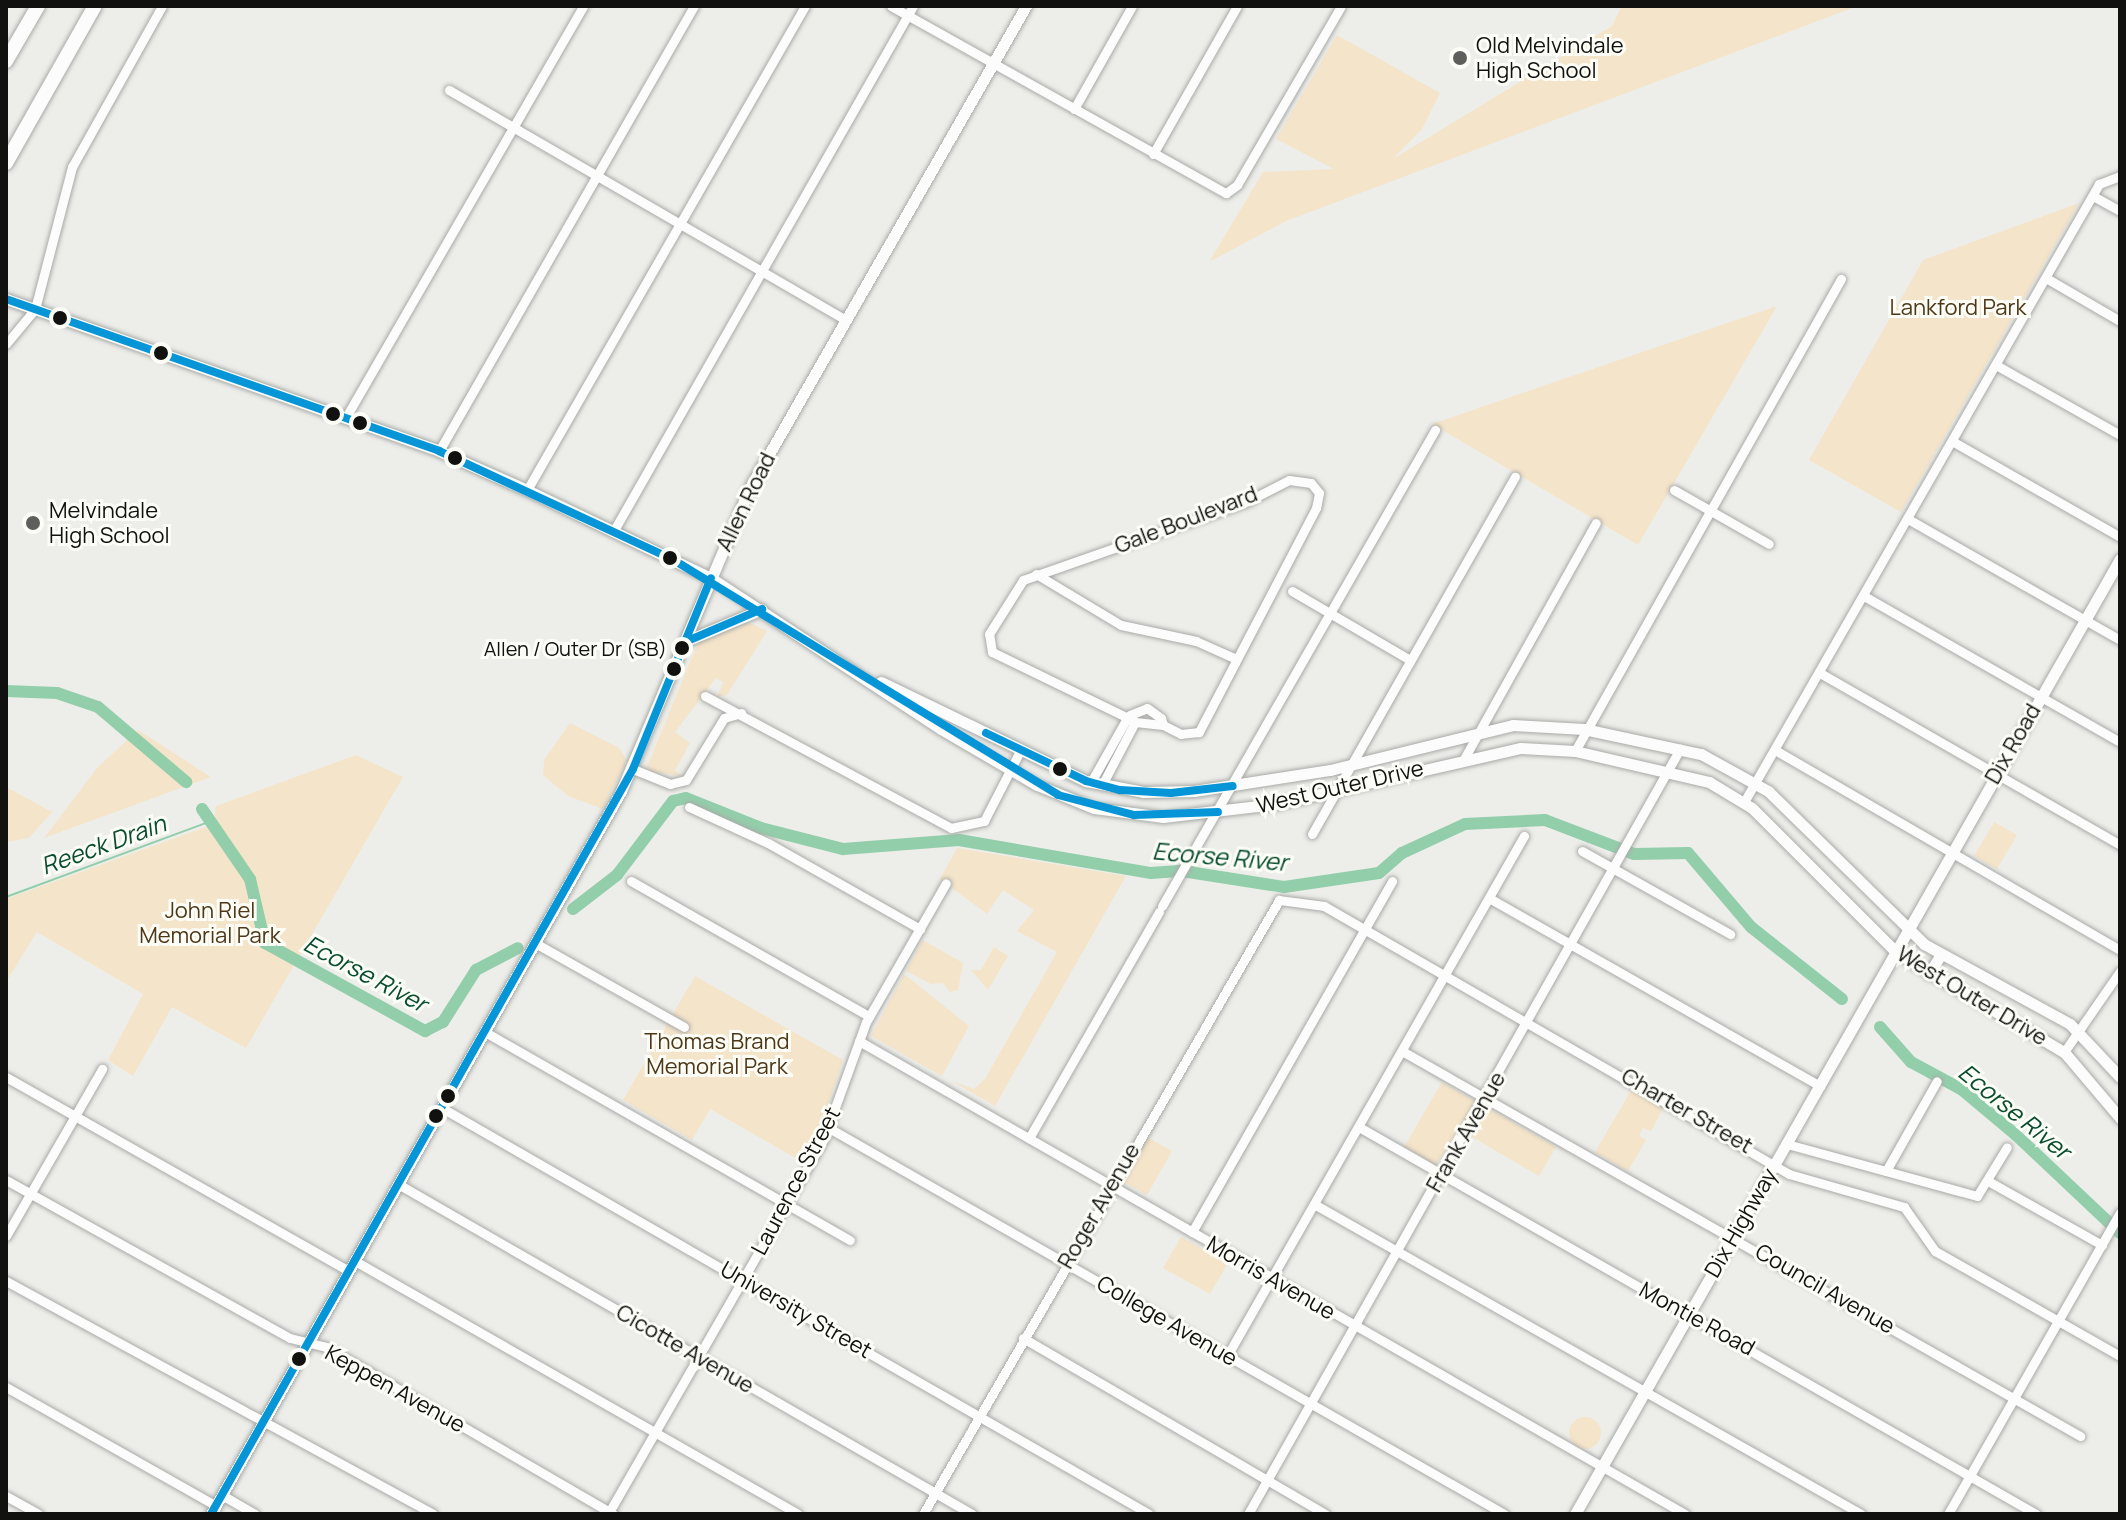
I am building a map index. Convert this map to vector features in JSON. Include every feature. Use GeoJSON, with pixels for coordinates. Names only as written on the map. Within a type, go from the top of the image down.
{"type":"FeatureCollection","features":[{"type":"Feature","properties":{"kind":"highway"},"geometry":{"type":"LineString","coordinates":[[6,61],[38,6]]}},
{"type":"Feature","properties":{"kind":"highway"},"geometry":{"type":"LineString","coordinates":[[6,163],[95,6]]}},
{"type":"Feature","properties":{"kind":"main road","name":"Allen Road"},"geometry":{"type":"LineString","coordinates":[[216,1505],[633,769],[749,489],[1026,6]]}},
{"type":"Feature","properties":{"kind":"main road"},"geometry":{"type":"LineString","coordinates":[[6,299],[439,451],[711,578],[865,676]]}},
{"type":"Feature","properties":{"kind":"main road","name":"Dix Road"},"geometry":{"type":"LineString","coordinates":[[1908,931],[2120,559]]}},
{"type":"Feature","properties":{"kind":"main road"},"geometry":{"type":"LineString","coordinates":[[685,642],[762,609]]}},
{"type":"Feature","properties":{"kind":"main road","name":"West Outer Drive"},"geometry":{"type":"LineString","coordinates":[[865,676],[1096,784],[1157,793],[1233,786],[1350,766],[1480,729],[1584,729],[1680,749],[1756,782],[1908,931],[1941,954],[2082,1033],[2120,1077]]}},
{"type":"Feature","properties":{"kind":"main road","name":"West Outer Drive"},"geometry":{"type":"LineString","coordinates":[[865,676],[1011,769],[1105,811],[1163,817],[1218,812],[1335,793],[1465,757],[1521,748],[1575,751],[1709,782],[1744,802],[1896,952],[2064,1052],[2120,1118]]}},
{"type":"Feature","properties":{"kind":"main road"},"geometry":{"type":"LineString","coordinates":[[1866,925],[1883,909]]}},
{"type":"Feature","properties":{"kind":"main road","name":"Dix Highway"},"geometry":{"type":"LineString","coordinates":[[1575,1514],[1908,931]]}},
{"type":"Feature","properties":{"kind":"main road"},"geometry":{"type":"LineString","coordinates":[[1929,974],[1941,954]]}},
{"type":"Feature","properties":{"kind":"main road"},"geometry":{"type":"LineString","coordinates":[[1982,1004],[1994,984]]}},
{"type":"Feature","properties":{"kind":"street"},"geometry":{"type":"LineString","coordinates":[[6,344],[35,309],[67,178],[162,6]]}},
{"type":"Feature","properties":{"kind":"street"},"geometry":{"type":"LineString","coordinates":[[346,417],[583,6]]}},
{"type":"Feature","properties":{"kind":"street"},"geometry":{"type":"LineString","coordinates":[[439,451],[694,6]]}},
{"type":"Feature","properties":{"kind":"street"},"geometry":{"type":"LineString","coordinates":[[527,490],[805,6]]}},
{"type":"Feature","properties":{"kind":"street"},"geometry":{"type":"LineString","coordinates":[[891,6],[1221,192],[1235,189],[1341,6]]}},
{"type":"Feature","properties":{"kind":"street"},"geometry":{"type":"LineString","coordinates":[[613,532],[913,6]]}},
{"type":"Feature","properties":{"kind":"street"},"geometry":{"type":"LineString","coordinates":[[1074,109],[1132,6]]}},
{"type":"Feature","properties":{"kind":"street"},"geometry":{"type":"LineString","coordinates":[[1153,154],[1237,6]]}},
{"type":"Feature","properties":{"kind":"street"},"geometry":{"type":"LineString","coordinates":[[449,90],[846,320]]}},
{"type":"Feature","properties":{"kind":"street"},"geometry":{"type":"LineString","coordinates":[[1744,802],[2099,184],[2120,176]]}},
{"type":"Feature","properties":{"kind":"street"},"geometry":{"type":"LineString","coordinates":[[2093,196],[2120,211]]}},
{"type":"Feature","properties":{"kind":"street"},"geometry":{"type":"LineString","coordinates":[[2046,278],[2120,321]]}},
{"type":"Feature","properties":{"kind":"street"},"geometry":{"type":"LineString","coordinates":[[1575,751],[1584,729],[1841,279]]}},
{"type":"Feature","properties":{"kind":"street"},"geometry":{"type":"LineString","coordinates":[[1996,365],[2120,435]]}},
{"type":"Feature","properties":{"kind":"street"},"geometry":{"type":"LineString","coordinates":[[1029,1138],[1435,430]]}},
{"type":"Feature","properties":{"kind":"street"},"geometry":{"type":"LineString","coordinates":[[1952,441],[2120,537]]}},
{"type":"Feature","properties":{"kind":"street"},"geometry":{"type":"LineString","coordinates":[[1312,834],[1515,477]]}},
{"type":"Feature","properties":{"kind":"street","name":"Gale Boulevard"},"geometry":{"type":"LineString","coordinates":[[1304,479],[1318,490],[1318,502],[1234,658],[1232,676],[1199,732],[1181,734],[1163,725],[1152,709],[1131,720],[990,648],[989,634],[1026,576],[1036,574],[1304,479]]}},
{"type":"Feature","properties":{"kind":"street"},"geometry":{"type":"LineString","coordinates":[[1674,490],[1769,544]]}},
{"type":"Feature","properties":{"kind":"street"},"geometry":{"type":"LineString","coordinates":[[1908,519],[2120,640]]}},
{"type":"Feature","properties":{"kind":"street"},"geometry":{"type":"LineString","coordinates":[[1465,757],[1596,523]]}},
{"type":"Feature","properties":{"kind":"street"},"geometry":{"type":"LineString","coordinates":[[1036,574],[1121,625],[1196,641],[1234,658]]}},
{"type":"Feature","properties":{"kind":"street"},"geometry":{"type":"LineString","coordinates":[[1292,591],[1410,660]]}},
{"type":"Feature","properties":{"kind":"street"},"geometry":{"type":"LineString","coordinates":[[1864,596],[2120,742]]}},
{"type":"Feature","properties":{"kind":"street"},"geometry":{"type":"LineString","coordinates":[[1820,673],[2120,845]]}},
{"type":"Feature","properties":{"kind":"street"},"geometry":{"type":"LineString","coordinates":[[705,696],[741,713],[919,816],[971,828],[985,819],[1020,751]]}},
{"type":"Feature","properties":{"kind":"street"},"geometry":{"type":"LineString","coordinates":[[633,769],[658,781],[683,781],[724,718],[741,713]]}},
{"type":"Feature","properties":{"kind":"street"},"geometry":{"type":"LineString","coordinates":[[1096,784],[1131,720]]}},
{"type":"Feature","properties":{"kind":"street","name":"Frank Avenue"},"geometry":{"type":"LineString","coordinates":[[1248,1514],[1625,854],[1680,749]]}},
{"type":"Feature","properties":{"kind":"street"},"geometry":{"type":"LineString","coordinates":[[1775,750],[2120,950]]}},
{"type":"Feature","properties":{"kind":"street"},"geometry":{"type":"LineString","coordinates":[[689,807],[768,843],[920,929]]}},
{"type":"Feature","properties":{"kind":"street"},"geometry":{"type":"LineString","coordinates":[[1227,1356],[1524,836]]}},
{"type":"Feature","properties":{"kind":"street"},"geometry":{"type":"LineString","coordinates":[[1582,851],[1730,934]]}},
{"type":"Feature","properties":{"kind":"street"},"geometry":{"type":"LineString","coordinates":[[631,881],[869,1016]]}},
{"type":"Feature","properties":{"kind":"street"},"geometry":{"type":"LineString","coordinates":[[1192,1232],[1392,881]]}},
{"type":"Feature","properties":{"kind":"street","name":"Laurence Street"},"geometry":{"type":"LineString","coordinates":[[610,1513],[829,1128],[869,1016],[946,883]]}},
{"type":"Feature","properties":{"kind":"street"},"geometry":{"type":"LineString","coordinates":[[1489,898],[1820,1086]]}},
{"type":"Feature","properties":{"kind":"street","name":"Charter Street"},"geometry":{"type":"LineString","coordinates":[[1276,900],[1321,904],[1776,1163],[1789,1174],[1904,1207],[1935,1251],[2120,1356]]}},
{"type":"Feature","properties":{"kind":"street","name":"Roger Avenue"},"geometry":{"type":"LineString","coordinates":[[923,1514],[1276,900]]}},
{"type":"Feature","properties":{"kind":"street"},"geometry":{"type":"LineString","coordinates":[[535,943],[684,1027]]}},
{"type":"Feature","properties":{"kind":"street"},"geometry":{"type":"LineString","coordinates":[[2064,1052],[2082,1033],[2120,971]]}},
{"type":"Feature","properties":{"kind":"street"},"geometry":{"type":"LineString","coordinates":[[485,1032],[850,1240]]}},
{"type":"Feature","properties":{"kind":"street","name":"Morris Avenue"},"geometry":{"type":"LineString","coordinates":[[859,1041],[1685,1514]]}},
{"type":"Feature","properties":{"kind":"street","name":"Council Avenue"},"geometry":{"type":"LineString","coordinates":[[1402,1051],[2080,1436]]}},
{"type":"Feature","properties":{"kind":"street"},"geometry":{"type":"LineString","coordinates":[[6,1236],[102,1069]]}},
{"type":"Feature","properties":{"kind":"street"},"geometry":{"type":"LineString","coordinates":[[6,1077],[798,1514]]}},
{"type":"Feature","properties":{"kind":"street"},"geometry":{"type":"LineString","coordinates":[[1886,1171],[1937,1081]]}},
{"type":"Feature","properties":{"kind":"street","name":"University Street"},"geometry":{"type":"LineString","coordinates":[[442,1108],[1149,1514]]}},
{"type":"Feature","properties":{"kind":"street","name":"Montie Road"},"geometry":{"type":"LineString","coordinates":[[1359,1127],[1443,1172],[2036,1514]]}},
{"type":"Feature","properties":{"kind":"street","name":"College Avenue"},"geometry":{"type":"LineString","coordinates":[[829,1128],[1504,1514]]}},
{"type":"Feature","properties":{"kind":"street"},"geometry":{"type":"LineString","coordinates":[[1787,1144],[1978,1196],[2007,1147]]}},
{"type":"Feature","properties":{"kind":"street","name":"Keppen Avenue"},"geometry":{"type":"LineString","coordinates":[[6,1180],[308,1343],[326,1347],[610,1513]]}},
{"type":"Feature","properties":{"kind":"street"},"geometry":{"type":"LineString","coordinates":[[1988,1181],[2102,1245]]}},
{"type":"Feature","properties":{"kind":"street","name":"Cicotte Avenue"},"geometry":{"type":"LineString","coordinates":[[398,1184],[972,1514]]}},
{"type":"Feature","properties":{"kind":"street"},"geometry":{"type":"LineString","coordinates":[[1314,1204],[1861,1514]]}},
{"type":"Feature","properties":{"kind":"street"},"geometry":{"type":"LineString","coordinates":[[1948,1514],[2119,1214]]}},
{"type":"Feature","properties":{"kind":"street"},"geometry":{"type":"LineString","coordinates":[[6,1281],[433,1514]]}},
{"type":"Feature","properties":{"kind":"street"},"geometry":{"type":"LineString","coordinates":[[1023,1338],[1326,1514]]}},
{"type":"Feature","properties":{"kind":"street"},"geometry":{"type":"LineString","coordinates":[[6,1387],[216,1505],[255,1514]]}},
{"type":"Feature","properties":{"kind":"street"},"geometry":{"type":"LineString","coordinates":[[6,1496],[38,1514]]}},
{"type":"Feature","properties":{"kind":"green space"},"geometry":{"type":"Polygon","coordinates":[[[1622,6],[1858,6],[1286,221],[1209,262],[1263,172],[1334,169],[1276,139],[1337,35],[1440,93],[1422,129],[1393,159],[1612,26],[1622,6]]]}},
{"type":"Feature","properties":{"kind":"green space","name":"Lankford Park"},"geometry":{"type":"Polygon","coordinates":[[[2079,203],[1901,512],[1809,460],[1923,260],[2079,203]]]}},
{"type":"Feature","properties":{"kind":"green space"},"geometry":{"type":"Polygon","coordinates":[[[1777,306],[1638,545],[1432,424],[1777,306]]]}},
{"type":"Feature","properties":{"kind":"green space"},"geometry":{"type":"Polygon","coordinates":[[[746,621],[767,631],[727,695],[717,697],[723,682],[716,678],[675,732],[690,743],[675,770],[681,776],[651,772],[647,767],[699,640],[746,621]]]}},
{"type":"Feature","properties":{"kind":"green space"},"geometry":{"type":"Polygon","coordinates":[[[570,723],[619,748],[627,760],[603,809],[568,796],[543,775],[544,760],[570,723]]]}},
{"type":"Feature","properties":{"kind":"green space"},"geometry":{"type":"Polygon","coordinates":[[[138,730],[211,777],[44,838],[97,768],[138,730]]]}},
{"type":"Feature","properties":{"kind":"green space","name":"John Riel Memorial Park"},"geometry":{"type":"Polygon","coordinates":[[[356,755],[403,777],[246,1048],[172,1007],[133,1076],[108,1060],[143,994],[37,932],[6,982],[6,899],[214,824],[216,806],[356,755]]]}},
{"type":"Feature","properties":{"kind":"green space"},"geometry":{"type":"Polygon","coordinates":[[[6,787],[52,812],[29,838],[6,842],[6,787]]]}},
{"type":"Feature","properties":{"kind":"green space"},"geometry":{"type":"Polygon","coordinates":[[[1994,822],[2017,835],[1997,869],[1974,856],[1994,822]]]}},
{"type":"Feature","properties":{"kind":"green space"},"geometry":{"type":"Polygon","coordinates":[[[957,848],[1126,876],[995,1106],[952,1081],[974,1089],[985,1079],[1057,952],[1017,931],[1034,910],[1003,890],[987,914],[940,879],[957,848]]]}},
{"type":"Feature","properties":{"kind":"green space"},"geometry":{"type":"Polygon","coordinates":[[[923,940],[963,963],[958,990],[950,992],[943,983],[931,984],[906,971],[923,940]]]}},
{"type":"Feature","properties":{"kind":"green space"},"geometry":{"type":"Polygon","coordinates":[[[994,947],[1008,956],[988,990],[971,970],[981,970],[994,947]]]}},
{"type":"Feature","properties":{"kind":"green space"},"geometry":{"type":"Polygon","coordinates":[[[904,974],[969,1026],[942,1076],[871,1036],[904,974]]]}},
{"type":"Feature","properties":{"kind":"green space","name":"Thomas Brand Memorial Park"},"geometry":{"type":"Polygon","coordinates":[[[695,976],[843,1060],[822,1122],[799,1160],[710,1109],[692,1140],[623,1100],[695,976]]]}},
{"type":"Feature","properties":{"kind":"green space"},"geometry":{"type":"Polygon","coordinates":[[[1442,1082],[1477,1102],[1436,1165],[1404,1147],[1442,1082]]]}},
{"type":"Feature","properties":{"kind":"green space"},"geometry":{"type":"Polygon","coordinates":[[[1632,1089],[1664,1107],[1651,1131],[1643,1128],[1639,1136],[1646,1140],[1628,1171],[1595,1152],[1632,1089]]]}},
{"type":"Feature","properties":{"kind":"green space"},"geometry":{"type":"Polygon","coordinates":[[[1486,1107],[1556,1147],[1539,1176],[1469,1135],[1486,1107]]]}},
{"type":"Feature","properties":{"kind":"green space"},"geometry":{"type":"Polygon","coordinates":[[[1147,1137],[1172,1151],[1147,1195],[1122,1181],[1147,1137]]]}},
{"type":"Feature","properties":{"kind":"green space"},"geometry":{"type":"Polygon","coordinates":[[[1181,1237],[1228,1263],[1210,1294],[1163,1268],[1181,1237]]]}},
{"type":"Feature","properties":{"kind":"green space"},"geometry":{"type":"Polygon","coordinates":[[[1585,1417],[1596,1422],[1601,1433],[1596,1444],[1585,1449],[1574,1444],[1569,1433],[1574,1422],[1585,1417]]]}},
{"type":"Feature","properties":{"kind":"waterway","name":"Ecorse River"},"geometry":{"type":"LineString","coordinates":[[6,691],[57,693],[98,707],[186,782]]}},
{"type":"Feature","properties":{"kind":"waterway","name":"Ecorse River"},"geometry":{"type":"LineString","coordinates":[[573,909],[617,875],[673,801],[686,798],[761,828],[843,849],[959,840],[1151,873],[1182,871],[1284,887],[1379,873],[1402,853],[1465,824],[1545,820],[1634,854],[1688,853],[1751,927],[1842,999]]}},
{"type":"Feature","properties":{"kind":"waterway","name":"Ecorse River"},"geometry":{"type":"LineString","coordinates":[[202,809],[250,879],[265,943],[425,1031],[443,1022],[476,970],[518,948]]}},
{"type":"Feature","properties":{"kind":"waterway","name":"Reeck Drain"},"geometry":{"type":"LineString","coordinates":[[6,897],[212,821]]}},
{"type":"Feature","properties":{"kind":"waterway","name":"Ecorse River"},"geometry":{"type":"LineString","coordinates":[[1880,1027],[1911,1062],[1961,1089],[2016,1135],[2120,1233]]}},
{"type":"Feature","properties":{"kind":"transit line"},"geometry":{"type":"LineString","coordinates":[[6,299],[439,451],[672,559],[1058,795],[1134,815],[1218,812]]}},
{"type":"Feature","properties":{"kind":"transit line"},"geometry":{"type":"LineString","coordinates":[[211,1514],[633,769],[711,578]]}},
{"type":"Feature","properties":{"kind":"transit line"},"geometry":{"type":"LineString","coordinates":[[685,642],[762,609]]}},
{"type":"Feature","properties":{"kind":"transit line"},"geometry":{"type":"LineString","coordinates":[[986,733],[1086,781],[1120,790],[1171,793],[1233,786]]}},
{"type":"Feature","properties":{"kind":"place","name":"Old Melvindale High School"},"geometry":{"type":"Point","coordinates":[1460,58]}},
{"type":"Feature","properties":{"kind":"place","name":"Melvindale High School"},"geometry":{"type":"Point","coordinates":[33,523]}},
{"type":"Feature","properties":{"kind":"place","name":"Allen / Outer Dr (SB)"},"geometry":{"type":"Point","coordinates":[682,648]}}]}
